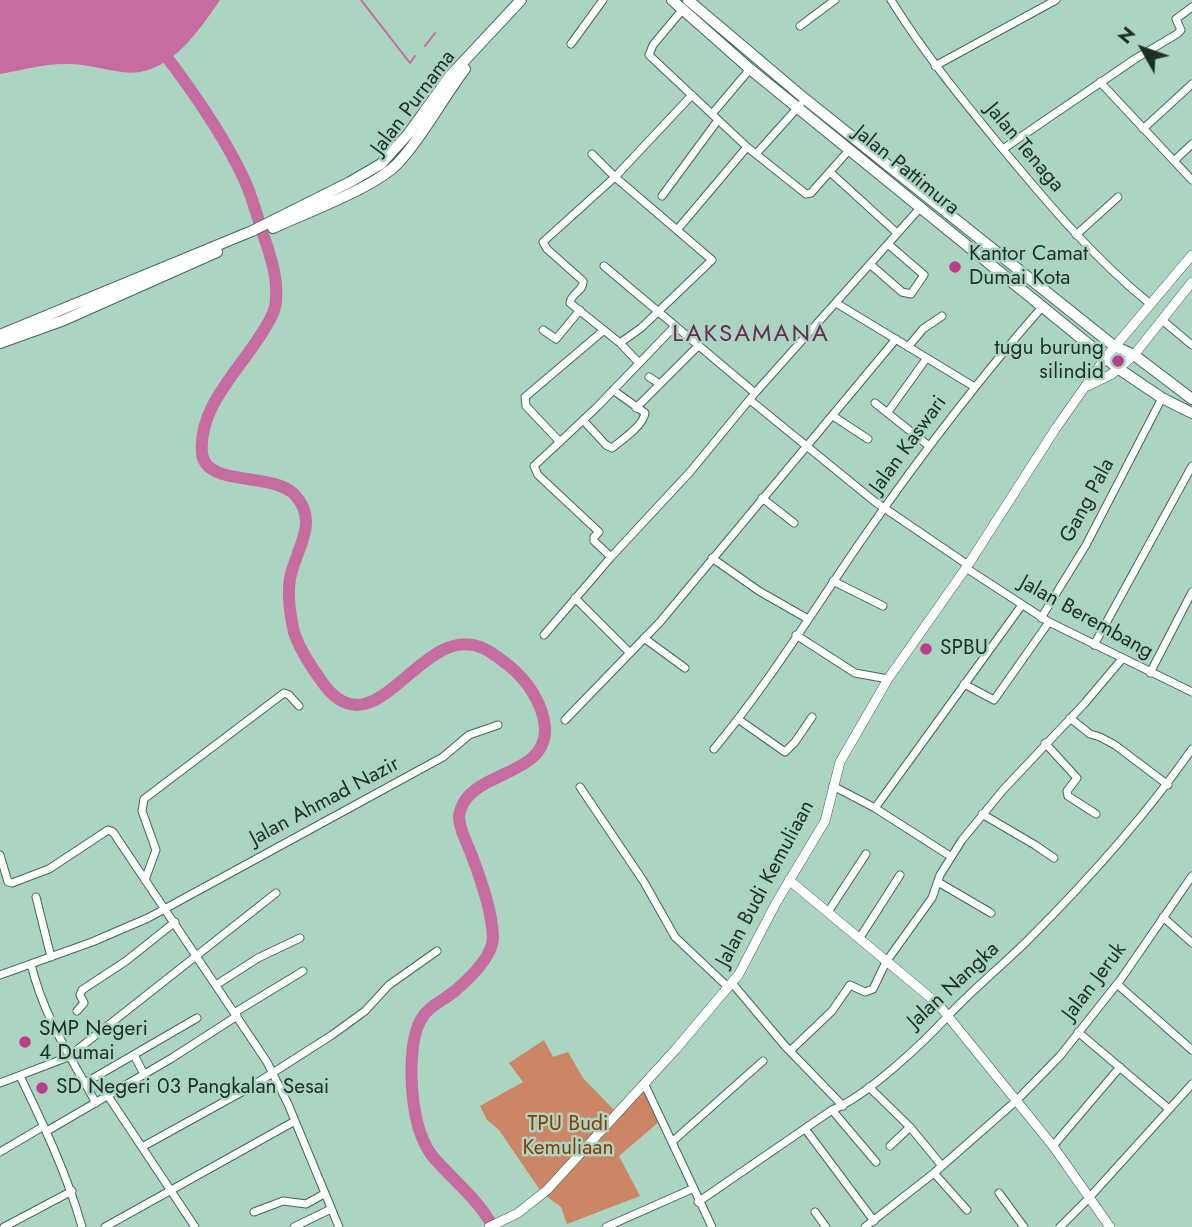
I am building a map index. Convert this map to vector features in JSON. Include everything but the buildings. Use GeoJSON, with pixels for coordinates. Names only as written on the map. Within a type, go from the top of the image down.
{"type":"FeatureCollection","features":[{"type":"Feature","properties":{"kind":"main road","name":"Jalan Purnama"},"geometry":{"type":"LineString","coordinates":[[158,274],[371,176],[391,155],[450,76],[521,0]]}},
{"type":"Feature","properties":{"kind":"main road","name":"Jalan Pattimura"},"geometry":{"type":"LineString","coordinates":[[672,0],[685,4],[802,103],[1114,346],[1134,355],[1192,398]]}},
{"type":"Feature","properties":{"kind":"main road","name":"Jalan Pattimura"},"geometry":{"type":"LineString","coordinates":[[685,4],[750,69],[802,103],[849,150],[1119,369],[1163,398],[1192,413]]}},
{"type":"Feature","properties":{"kind":"main road"},"geometry":{"type":"LineString","coordinates":[[0,335],[158,274]]}},
{"type":"Feature","properties":{"kind":"main road"},"geometry":{"type":"LineString","coordinates":[[0,343],[64,320],[158,274]]}},
{"type":"Feature","properties":{"kind":"street"},"geometry":{"type":"LineString","coordinates":[[571,44],[603,0]]}},
{"type":"Feature","properties":{"kind":"street"},"geometry":{"type":"LineString","coordinates":[[800,26],[835,0]]}},
{"type":"Feature","properties":{"kind":"street","name":"Jalan Tenaga"},"geometry":{"type":"LineString","coordinates":[[891,0],[935,66],[1076,235],[1119,278],[1149,303]]}},
{"type":"Feature","properties":{"kind":"street"},"geometry":{"type":"LineString","coordinates":[[935,66],[1056,0]]}},
{"type":"Feature","properties":{"kind":"street"},"geometry":{"type":"LineString","coordinates":[[685,4],[653,45],[649,55],[747,147],[807,194],[811,193],[849,150]]}},
{"type":"Feature","properties":{"kind":"street"},"geometry":{"type":"LineString","coordinates":[[1003,149],[1100,82],[1177,34],[1181,30],[1176,19],[1192,7]]}},
{"type":"Feature","properties":{"kind":"street"},"geometry":{"type":"LineString","coordinates":[[712,114],[750,69]]}},
{"type":"Feature","properties":{"kind":"street"},"geometry":{"type":"LineString","coordinates":[[1100,82],[1192,180]]}},
{"type":"Feature","properties":{"kind":"street"},"geometry":{"type":"LineString","coordinates":[[1143,129],[1192,84]]}},
{"type":"Feature","properties":{"kind":"street"},"geometry":{"type":"LineString","coordinates":[[660,384],[646,374],[620,343],[570,303],[582,288],[583,281],[547,249],[543,242],[615,177],[692,95]]}},
{"type":"Feature","properties":{"kind":"street"},"geometry":{"type":"LineString","coordinates":[[756,154],[802,103]]}},
{"type":"Feature","properties":{"kind":"street"},"geometry":{"type":"LineString","coordinates":[[662,195],[718,120]]}},
{"type":"Feature","properties":{"kind":"street"},"geometry":{"type":"LineString","coordinates":[[1174,161],[1192,144]]}},
{"type":"Feature","properties":{"kind":"street"},"geometry":{"type":"LineString","coordinates":[[677,230],[747,147]]}},
{"type":"Feature","properties":{"kind":"street"},"geometry":{"type":"LineString","coordinates":[[592,154],[712,260],[641,328],[620,343]]}},
{"type":"Feature","properties":{"kind":"street"},"geometry":{"type":"LineString","coordinates":[[830,172],[897,233]]}},
{"type":"Feature","properties":{"kind":"street"},"geometry":{"type":"LineString","coordinates":[[1076,235],[1118,197]]}},
{"type":"Feature","properties":{"kind":"street"},"geometry":{"type":"LineString","coordinates":[[544,635],[920,208]]}},
{"type":"Feature","properties":{"kind":"street"},"geometry":{"type":"LineString","coordinates":[[871,265],[902,292],[911,294],[924,275],[888,244]]}},
{"type":"Feature","properties":{"kind":"street","name":"Jalan Budi Kemuliaan"},"geometry":{"type":"LineString","coordinates":[[489,1227],[515,1214],[547,1190],[731,986],[825,821],[836,771],[888,679],[967,566],[1105,357],[1192,255]]}},
{"type":"Feature","properties":{"kind":"street","name":"Jalan Berembang"},"geometry":{"type":"LineString","coordinates":[[604,266],[699,345],[806,446],[884,508],[1041,618],[1192,692]]}},
{"type":"Feature","properties":{"kind":"street","name":"Jalan Budi Kemuliaan"},"geometry":{"type":"LineString","coordinates":[[1083,388],[1119,369],[1134,355],[1192,282]]}},
{"type":"Feature","properties":{"kind":"street"},"geometry":{"type":"LineString","coordinates":[[836,303],[973,386]]}},
{"type":"Feature","properties":{"kind":"street","name":"Jalan Kaswari"},"geometry":{"type":"LineString","coordinates":[[714,749],[738,719],[884,508],[973,386],[1043,306]]}},
{"type":"Feature","properties":{"kind":"street"},"geometry":{"type":"LineString","coordinates":[[543,330],[556,339],[580,310]]}},
{"type":"Feature","properties":{"kind":"street"},"geometry":{"type":"LineString","coordinates":[[908,347],[923,330],[942,316]]}},
{"type":"Feature","properties":{"kind":"street"},"geometry":{"type":"LineString","coordinates":[[1162,320],[1192,345]]}},
{"type":"Feature","properties":{"kind":"street"},"geometry":{"type":"LineString","coordinates":[[611,557],[594,541],[599,532],[534,468],[536,461],[583,420],[675,326]]}},
{"type":"Feature","properties":{"kind":"street"},"geometry":{"type":"LineString","coordinates":[[560,442],[526,406],[525,397],[603,331]]}},
{"type":"Feature","properties":{"kind":"street"},"geometry":{"type":"LineString","coordinates":[[565,720],[644,638],[896,339]]}},
{"type":"Feature","properties":{"kind":"street"},"geometry":{"type":"LineString","coordinates":[[636,408],[699,345]]}},
{"type":"Feature","properties":{"kind":"street"},"geometry":{"type":"LineString","coordinates":[[888,412],[926,359]]}},
{"type":"Feature","properties":{"kind":"street"},"geometry":{"type":"LineString","coordinates":[[583,420],[606,444],[614,448],[646,416],[613,390]]}},
{"type":"Feature","properties":{"kind":"street","name":"Gang Pala"},"geometry":{"type":"LineString","coordinates":[[1041,618],[1086,545],[1163,398]]}},
{"type":"Feature","properties":{"kind":"street"},"geometry":{"type":"LineString","coordinates":[[875,403],[929,446]]}},
{"type":"Feature","properties":{"kind":"street"},"geometry":{"type":"LineString","coordinates":[[833,416],[868,439]]}},
{"type":"Feature","properties":{"kind":"street"},"geometry":{"type":"LineString","coordinates":[[1094,645],[1192,466]]}},
{"type":"Feature","properties":{"kind":"street"},"geometry":{"type":"LineString","coordinates":[[762,498],[794,523]]}},
{"type":"Feature","properties":{"kind":"street"},"geometry":{"type":"LineString","coordinates":[[712,558],[759,591],[808,619]]}},
{"type":"Feature","properties":{"kind":"street"},"geometry":{"type":"LineString","coordinates":[[833,581],[883,606]]}},
{"type":"Feature","properties":{"kind":"street"},"geometry":{"type":"LineString","coordinates":[[1150,673],[1192,592]]}},
{"type":"Feature","properties":{"kind":"street"},"geometry":{"type":"LineString","coordinates":[[575,598],[630,653]]}},
{"type":"Feature","properties":{"kind":"street"},"geometry":{"type":"LineString","coordinates":[[874,808],[1022,605]]}},
{"type":"Feature","properties":{"kind":"street"},"geometry":{"type":"LineString","coordinates":[[964,684],[994,700],[1049,622]]}},
{"type":"Feature","properties":{"kind":"street"},"geometry":{"type":"LineString","coordinates":[[796,635],[855,673],[888,679]]}},
{"type":"Feature","properties":{"kind":"street"},"geometry":{"type":"LineString","coordinates":[[644,638],[685,668]]}},
{"type":"Feature","properties":{"kind":"street"},"geometry":{"type":"LineString","coordinates":[[790,1051],[832,1011],[850,985],[865,992],[870,991],[886,962],[932,898],[950,856],[982,814],[1122,659]]}},
{"type":"Feature","properties":{"kind":"street"},"geometry":{"type":"LineString","coordinates":[[145,880],[156,850],[142,811],[144,799],[284,693],[299,706]]}},
{"type":"Feature","properties":{"kind":"street"},"geometry":{"type":"LineString","coordinates":[[738,719],[785,752],[812,717]]}},
{"type":"Feature","properties":{"kind":"street"},"geometry":{"type":"LineString","coordinates":[[1070,718],[1090,734],[1115,746],[1168,785]]}},
{"type":"Feature","properties":{"kind":"street","name":"Jalan Ahmad Nazir"},"geometry":{"type":"LineString","coordinates":[[0,975],[116,933],[166,909],[443,757],[470,735],[498,725]]}},
{"type":"Feature","properties":{"kind":"street"},"geometry":{"type":"LineString","coordinates":[[1045,743],[1077,778],[1068,791],[1068,796],[1096,814]]}},
{"type":"Feature","properties":{"kind":"street","name":"Jalan Nangka"},"geometry":{"type":"LineString","coordinates":[[698,1202],[832,1110],[843,1106],[938,1028],[1108,857],[1168,785],[1192,750]]}},
{"type":"Feature","properties":{"kind":"street"},"geometry":{"type":"LineString","coordinates":[[833,786],[874,808],[950,856]]}},
{"type":"Feature","properties":{"kind":"street"},"geometry":{"type":"LineString","coordinates":[[580,787],[644,882],[676,937],[731,986],[843,1106]]}},
{"type":"Feature","properties":{"kind":"street"},"geometry":{"type":"LineString","coordinates":[[982,814],[1054,859]]}},
{"type":"Feature","properties":{"kind":"street"},"geometry":{"type":"LineString","coordinates":[[0,855],[8,882],[12,883],[49,869],[111,830],[197,954],[273,1073],[339,1227]]}},
{"type":"Feature","properties":{"kind":"street"},"geometry":{"type":"LineString","coordinates":[[828,912],[866,854]]}},
{"type":"Feature","properties":{"kind":"street"},"geometry":{"type":"LineString","coordinates":[[859,939],[900,875]]}},
{"type":"Feature","properties":{"kind":"street","name":"Jalan Jeruk"},"geometry":{"type":"LineString","coordinates":[[866,1227],[934,1173],[1016,1101],[1060,1056],[1117,984],[1192,876]]}},
{"type":"Feature","properties":{"kind":"street"},"geometry":{"type":"LineString","coordinates":[[789,880],[926,994],[948,1016],[1053,1146],[1110,1227]]}},
{"type":"Feature","properties":{"kind":"street"},"geometry":{"type":"LineString","coordinates":[[938,882],[991,913]]}},
{"type":"Feature","properties":{"kind":"street"},"geometry":{"type":"LineString","coordinates":[[0,1083],[68,1057],[276,893]]}},
{"type":"Feature","properties":{"kind":"street"},"geometry":{"type":"LineString","coordinates":[[36,897],[51,957]]}},
{"type":"Feature","properties":{"kind":"street"},"geometry":{"type":"LineString","coordinates":[[1163,917],[1192,943]]}},
{"type":"Feature","properties":{"kind":"street"},"geometry":{"type":"LineString","coordinates":[[76,1011],[84,1003],[80,995],[82,990],[126,961],[175,922]]}},
{"type":"Feature","properties":{"kind":"street"},"geometry":{"type":"LineString","coordinates":[[216,985],[258,958],[300,938]]}},
{"type":"Feature","properties":{"kind":"street"},"geometry":{"type":"LineString","coordinates":[[142,1147],[273,1073],[365,1011],[389,985],[437,951]]}},
{"type":"Feature","properties":{"kind":"street"},"geometry":{"type":"LineString","coordinates":[[31,964],[41,998],[68,1057],[96,1103]]}},
{"type":"Feature","properties":{"kind":"street"},"geometry":{"type":"LineString","coordinates":[[0,1152],[108,1096],[303,971]]}},
{"type":"Feature","properties":{"kind":"street"},"geometry":{"type":"LineString","coordinates":[[1117,984],[1192,1050]]}},
{"type":"Feature","properties":{"kind":"street"},"geometry":{"type":"LineString","coordinates":[[85,1083],[197,1018]]}},
{"type":"Feature","properties":{"kind":"street"},"geometry":{"type":"LineString","coordinates":[[1078,1032],[1169,1109]]}},
{"type":"Feature","properties":{"kind":"street"},"geometry":{"type":"LineString","coordinates":[[134,1055],[144,1074]]}},
{"type":"Feature","properties":{"kind":"street"},"geometry":{"type":"LineString","coordinates":[[673,1140],[763,1061]]}},
{"type":"Feature","properties":{"kind":"street"},"geometry":{"type":"LineString","coordinates":[[1053,1146],[1120,1067]]}},
{"type":"Feature","properties":{"kind":"street"},"geometry":{"type":"LineString","coordinates":[[20,1076],[72,1191],[82,1227]]}},
{"type":"Feature","properties":{"kind":"street"},"geometry":{"type":"LineString","coordinates":[[644,1083],[712,1227]]}},
{"type":"Feature","properties":{"kind":"street"},"geometry":{"type":"LineString","coordinates":[[1060,1227],[1192,1083]]}},
{"type":"Feature","properties":{"kind":"street"},"geometry":{"type":"LineString","coordinates":[[869,1087],[910,1127],[942,1166]]}},
{"type":"Feature","properties":{"kind":"street"},"geometry":{"type":"LineString","coordinates":[[108,1096],[195,1227]]}},
{"type":"Feature","properties":{"kind":"street"},"geometry":{"type":"LineString","coordinates":[[832,1110],[876,1162]]}},
{"type":"Feature","properties":{"kind":"street"},"geometry":{"type":"LineString","coordinates":[[105,1227],[295,1121]]}},
{"type":"Feature","properties":{"kind":"street"},"geometry":{"type":"LineString","coordinates":[[890,1146],[910,1127]]}},
{"type":"Feature","properties":{"kind":"street"},"geometry":{"type":"LineString","coordinates":[[806,1130],[874,1222]]}},
{"type":"Feature","properties":{"kind":"street"},"geometry":{"type":"LineString","coordinates":[[934,1173],[967,1210]]}},
{"type":"Feature","properties":{"kind":"street"},"geometry":{"type":"LineString","coordinates":[[606,1227],[692,1189]]}},
{"type":"Feature","properties":{"kind":"street"},"geometry":{"type":"LineString","coordinates":[[4,1227],[72,1191]]}},
{"type":"Feature","properties":{"kind":"street"},"geometry":{"type":"LineString","coordinates":[[999,1193],[1024,1227]]}},
{"type":"Feature","properties":{"kind":"street"},"geometry":{"type":"LineString","coordinates":[[254,1212],[282,1201],[306,1204],[324,1194]]}},
{"type":"Feature","properties":{"kind":"street"},"geometry":{"type":"LineString","coordinates":[[294,1227],[331,1209]]}},
{"type":"Feature","properties":{"kind":"street"},"geometry":{"type":"LineString","coordinates":[[814,1212],[826,1227]]}},
{"type":"Feature","properties":{"kind":"green space","name":"TPU Budi Kemuliaan"},"geometry":{"type":"Polygon","coordinates":[[[544,1040],[553,1057],[568,1052],[583,1078],[617,1113],[641,1086],[660,1121],[619,1156],[640,1196],[567,1224],[561,1207],[542,1193],[499,1130],[487,1120],[480,1106],[523,1082],[509,1063],[544,1040]]]}},
{"type":"Feature","properties":{"kind":"shaded area"},"geometry":{"type":"Polygon","coordinates":[[[0,0],[220,0],[180,51],[153,68],[122,72],[60,64],[0,74],[0,0]]]}},
{"type":"Feature","properties":{"kind":"waterway"},"geometry":{"type":"LineString","coordinates":[[361,0],[410,63],[415,56]]}},
{"type":"Feature","properties":{"kind":"waterway"},"geometry":{"type":"LineString","coordinates":[[425,46],[435,33]]}},
{"type":"Feature","properties":{"kind":"waterway"},"geometry":{"type":"LineString","coordinates":[[169,60],[228,148],[249,192],[273,266],[276,282],[273,314],[213,405],[202,436],[202,453],[206,464],[215,471],[284,487],[302,504],[306,525],[290,579],[289,597],[293,628],[304,655],[320,679],[340,700],[359,705],[378,698],[437,653],[458,645],[480,647],[498,657],[522,678],[533,693],[544,719],[543,743],[536,754],[525,763],[485,784],[464,802],[459,817],[460,827],[486,896],[491,917],[492,944],[474,973],[424,1015],[413,1046],[412,1089],[421,1134],[434,1158],[473,1199],[493,1227]]}},
{"type":"Feature","properties":{"kind":"place","name":"Kantor Camat Dumai Kota"},"geometry":{"type":"Point","coordinates":[955,267]}},
{"type":"Feature","properties":{"kind":"place","name":"tugu burung silindid"},"geometry":{"type":"Point","coordinates":[1118,361]}},
{"type":"Feature","properties":{"kind":"place","name":"SPBU"},"geometry":{"type":"Point","coordinates":[926,649]}},
{"type":"Feature","properties":{"kind":"place","name":"SMP Negeri 4 Dumai"},"geometry":{"type":"Point","coordinates":[25,1042]}},
{"type":"Feature","properties":{"kind":"place","name":"SD Negeri 03 Pangkalan Sesai"},"geometry":{"type":"Point","coordinates":[42,1088]}},
{"type":"Feature","properties":{"kind":"district","name":"LAKSAMANA"},"geometry":{"type":"Point","coordinates":[751,335]}}]}
